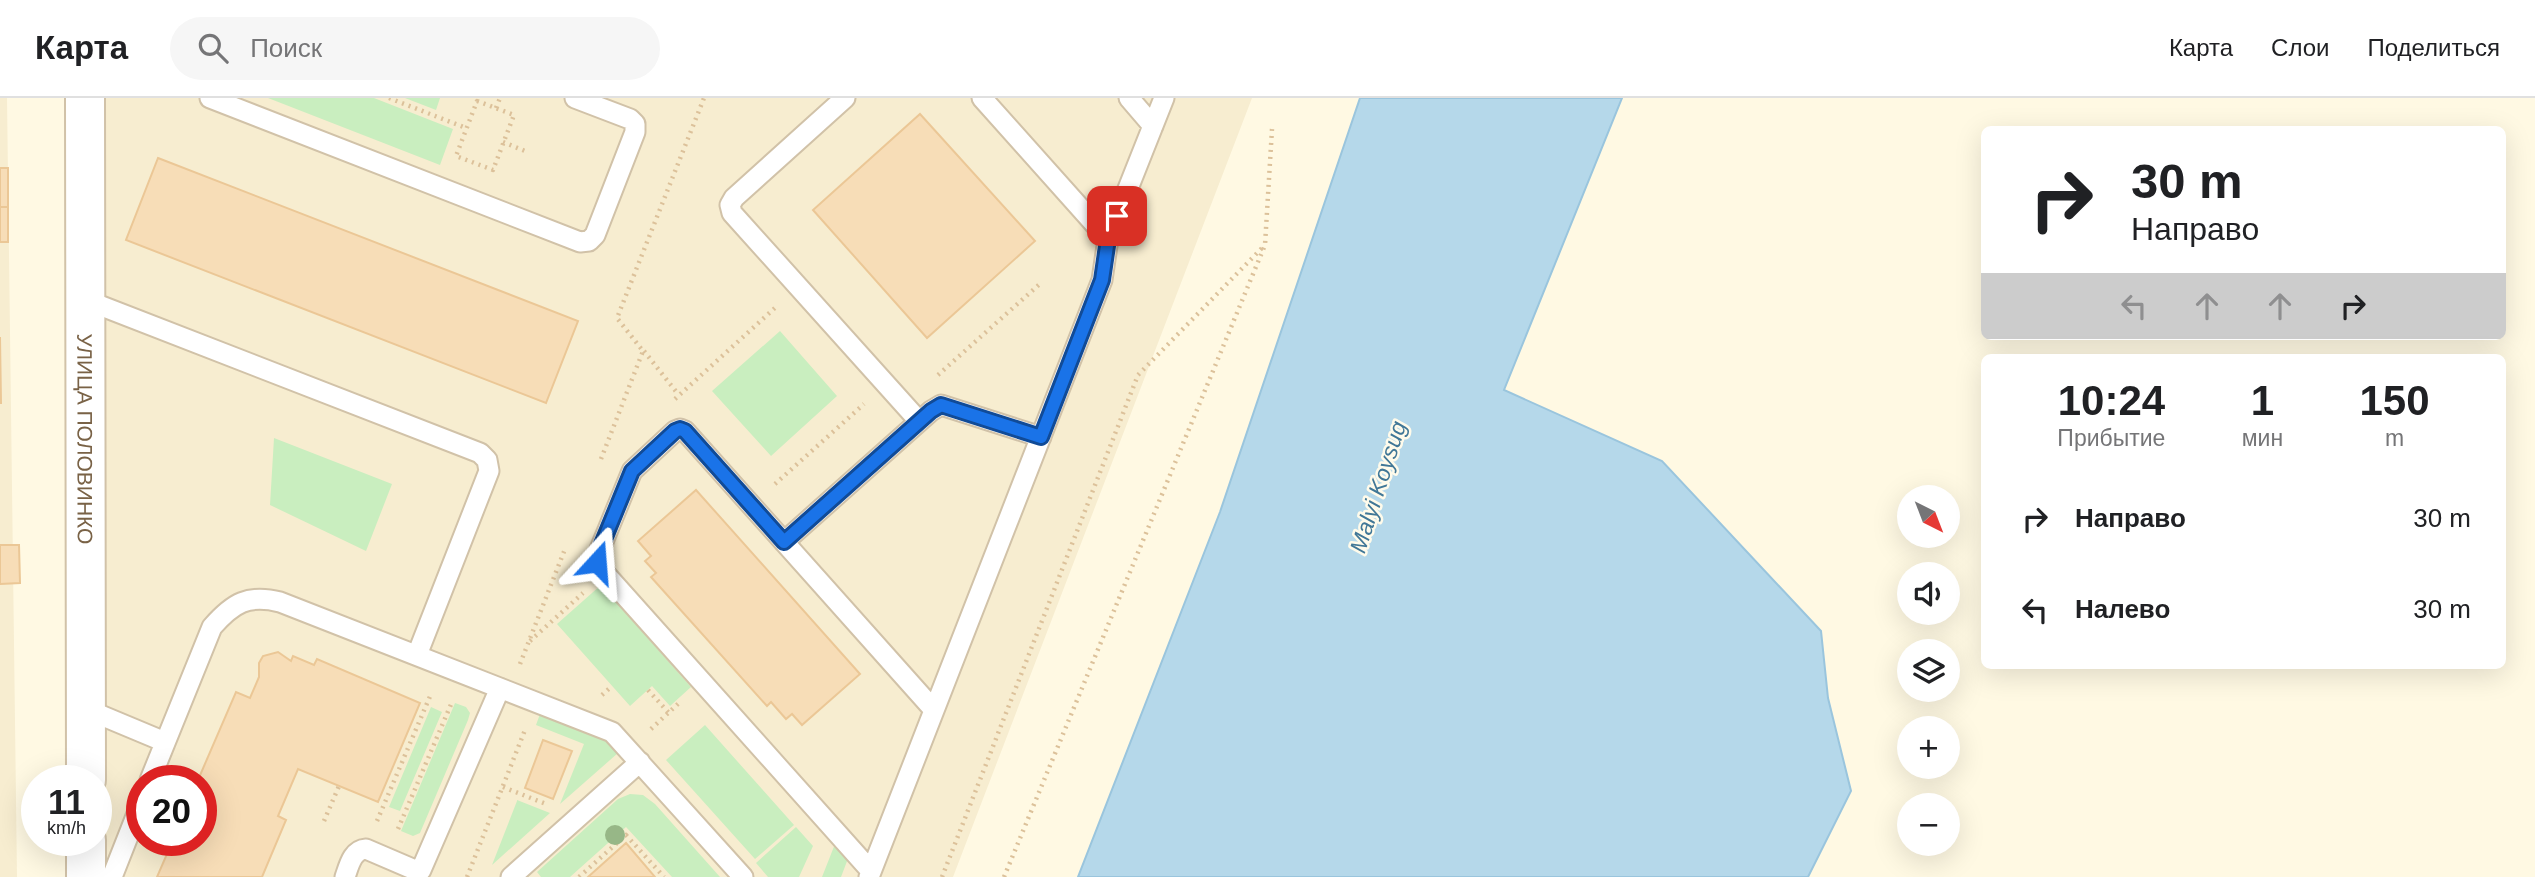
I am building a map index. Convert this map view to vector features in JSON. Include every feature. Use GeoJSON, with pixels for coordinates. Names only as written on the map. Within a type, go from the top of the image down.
{"type":"FeatureCollection","features":[{"type":"Feature","properties":{"kind":"street","name":"УЛИЦА ПОЛОВИНКО"},"geometry":{"type":"LineString","coordinates":[[85,98],[86,765]]}},
{"type":"Feature","properties":{"kind":"street"},"geometry":{"type":"LineString","coordinates":[[86,856],[86,877]]}},
{"type":"Feature","properties":{"kind":"lane"},"geometry":{"type":"LineString","coordinates":[[211,98],[580,242],[589,241],[596,235],[635,132],[635,124],[630,119],[575,98]]}},
{"type":"Feature","properties":{"kind":"lane"},"geometry":{"type":"LineString","coordinates":[[845,98],[734,198],[730,205],[732,213],[919,421]]}},
{"type":"Feature","properties":{"kind":"lane"},"geometry":{"type":"LineString","coordinates":[[982,98],[1108,239]]}},
{"type":"Feature","properties":{"kind":"lane"},"geometry":{"type":"LineString","coordinates":[[1129,98],[1153,126]]}},
{"type":"Feature","properties":{"kind":"lane"},"geometry":{"type":"LineString","coordinates":[[934,710],[685,431],[675,431],[638,464],[628,478],[598,554],[597,562],[605,574],[870,874],[1102,280],[1108,239],[1164,98]]}},
{"type":"Feature","properties":{"kind":"lane"},"geometry":{"type":"LineString","coordinates":[[86,300],[480,453],[487,460],[489,471],[417,655]]}},
{"type":"Feature","properties":{"kind":"lane"},"geometry":{"type":"LineString","coordinates":[[784,542],[919,421],[941,405],[1041,437]]}},
{"type":"Feature","properties":{"kind":"lane"},"geometry":{"type":"LineString","coordinates":[[156,765],[212,627],[226,611],[261,598],[280,602],[612,732],[743,877]]}},
{"type":"Feature","properties":{"kind":"lane"},"geometry":{"type":"LineString","coordinates":[[345,877],[354,854],[359,849],[366,849],[415,870],[421,870],[500,688]]}},
{"type":"Feature","properties":{"kind":"lane"},"geometry":{"type":"LineString","coordinates":[[86,709],[165,742]]}},
{"type":"Feature","properties":{"kind":"lane"},"geometry":{"type":"LineString","coordinates":[[511,877],[571,823],[634,755]]}},
{"type":"Feature","properties":{"kind":"lane"},"geometry":{"type":"LineString","coordinates":[[112,877],[126,842]]}},
{"type":"Feature","properties":{"kind":"path"},"geometry":{"type":"LineString","coordinates":[[389,98],[466,128]]}},
{"type":"Feature","properties":{"kind":"path"},"geometry":{"type":"LineString","coordinates":[[496,108],[500,98]]}},
{"type":"Feature","properties":{"kind":"path"},"geometry":{"type":"LineString","coordinates":[[678,394],[617,318],[704,98]]}},
{"type":"Feature","properties":{"kind":"path"},"geometry":{"type":"LineString","coordinates":[[477,101],[514,115],[493,170],[456,156],[466,128],[477,101]]}},
{"type":"Feature","properties":{"kind":"path"},"geometry":{"type":"LineString","coordinates":[[1004,877],[1265,245],[1272,129]]}},
{"type":"Feature","properties":{"kind":"path"},"geometry":{"type":"LineString","coordinates":[[503,142],[525,151]]}},
{"type":"Feature","properties":{"kind":"path"},"geometry":{"type":"LineString","coordinates":[[942,877],[1139,375],[1265,245]]}},
{"type":"Feature","properties":{"kind":"path"},"geometry":{"type":"LineString","coordinates":[[932,380],[1042,282]]}},
{"type":"Feature","properties":{"kind":"path"},"geometry":{"type":"LineString","coordinates":[[680,429],[675,397],[798,287]]}},
{"type":"Feature","properties":{"kind":"path"},"geometry":{"type":"LineString","coordinates":[[598,465],[643,351]]}},
{"type":"Feature","properties":{"kind":"path"},"geometry":{"type":"LineString","coordinates":[[771,488],[868,401]]}},
{"type":"Feature","properties":{"kind":"path"},"geometry":{"type":"LineString","coordinates":[[529,667],[520,664],[568,541]]}},
{"type":"Feature","properties":{"kind":"path"},"geometry":{"type":"LineString","coordinates":[[528,642],[605,574]]}},
{"type":"Feature","properties":{"kind":"path"},"geometry":{"type":"LineString","coordinates":[[634,755],[668,713],[702,682]]}},
{"type":"Feature","properties":{"kind":"path"},"geometry":{"type":"LineString","coordinates":[[366,849],[434,687]]}},
{"type":"Feature","properties":{"kind":"path"},"geometry":{"type":"LineString","coordinates":[[648,690],[668,713]]}},
{"type":"Feature","properties":{"kind":"path"},"geometry":{"type":"LineString","coordinates":[[386,858],[455,695]]}},
{"type":"Feature","properties":{"kind":"path"},"geometry":{"type":"LineString","coordinates":[[467,877],[527,723]]}},
{"type":"Feature","properties":{"kind":"path"},"geometry":{"type":"LineString","coordinates":[[324,821],[339,786]]}},
{"type":"Feature","properties":{"kind":"path"},"geometry":{"type":"LineString","coordinates":[[503,787],[559,809],[571,823]]}},
{"type":"Feature","properties":{"kind":"path"},"geometry":{"type":"LineString","coordinates":[[579,877],[626,835],[664,877]]}},
{"type":"Feature","properties":{"kind":"shaded area"},"geometry":{"type":"Polygon","coordinates":[[[0,98],[7,98],[17,877],[0,877],[0,98]]]}},
{"type":"Feature","properties":{"kind":"shaded area"},"geometry":{"type":"Polygon","coordinates":[[[106,98],[1252,98],[953,877],[106,877],[106,856],[112,856],[112,765],[106,765],[106,98]]]}},
{"type":"Feature","properties":{"kind":"green space"},"geometry":{"type":"Polygon","coordinates":[[[268,98],[374,98],[453,129],[440,165],[268,98]]]}},
{"type":"Feature","properties":{"kind":"green space"},"geometry":{"type":"Polygon","coordinates":[[[405,98],[440,98],[436,110],[405,98]]]}},
{"type":"Feature","properties":{"kind":"green space"},"geometry":{"type":"Polygon","coordinates":[[[780,331],[837,396],[771,456],[712,391],[780,331]]]}},
{"type":"Feature","properties":{"kind":"green space"},"geometry":{"type":"Polygon","coordinates":[[[274,438],[392,484],[366,551],[270,505],[274,438]]]}},
{"type":"Feature","properties":{"kind":"green space"},"geometry":{"type":"Polygon","coordinates":[[[601,585],[691,687],[670,706],[652,686],[630,706],[557,624],[601,585]]]}},
{"type":"Feature","properties":{"kind":"green space"},"geometry":{"type":"Polygon","coordinates":[[[455,703],[466,707],[470,713],[468,720],[420,833],[413,836],[401,831],[455,703]]]}},
{"type":"Feature","properties":{"kind":"green space"},"geometry":{"type":"Polygon","coordinates":[[[431,707],[442,712],[400,811],[389,807],[431,707]]]}},
{"type":"Feature","properties":{"kind":"green space"},"geometry":{"type":"Polygon","coordinates":[[[540,714],[606,739],[618,753],[560,804],[584,744],[536,725],[540,714]]]}},
{"type":"Feature","properties":{"kind":"green space"},"geometry":{"type":"Polygon","coordinates":[[[705,725],[794,825],[755,859],[666,760],[705,725]]]}},
{"type":"Feature","properties":{"kind":"green space"},"geometry":{"type":"Polygon","coordinates":[[[630,794],[643,795],[655,804],[720,877],[672,877],[626,827],[570,877],[541,877],[537,872],[618,799],[630,794]]]}},
{"type":"Feature","properties":{"kind":"green space"},"geometry":{"type":"Polygon","coordinates":[[[517,801],[550,813],[492,865],[517,801]]]}},
{"type":"Feature","properties":{"kind":"green space"},"geometry":{"type":"Polygon","coordinates":[[[796,827],[813,846],[799,877],[768,877],[756,863],[796,827]]]}},
{"type":"Feature","properties":{"kind":"green space"},"geometry":{"type":"Polygon","coordinates":[[[835,844],[849,856],[841,877],[822,877],[835,844]]]}},
{"type":"Feature","properties":{"kind":"water","name":"Malyi Koysug"},"geometry":{"type":"Polygon","coordinates":[[[1360,98],[1622,98],[1504,390],[1662,461],[1821,631],[1828,698],[1851,791],[1808,877],[1078,877],[1220,512],[1360,98]]]}},
{"type":"Feature","properties":{"kind":"building"},"geometry":{"type":"Polygon","coordinates":[[[920,114],[1035,241],[927,338],[813,210],[920,114]]]}},
{"type":"Feature","properties":{"kind":"building"},"geometry":{"type":"Polygon","coordinates":[[[158,158],[578,321],[546,403],[126,240],[158,158]]]}},
{"type":"Feature","properties":{"kind":"building"},"geometry":{"type":"Polygon","coordinates":[[[0,168],[8,168],[8,207],[0,207],[0,168]]]}},
{"type":"Feature","properties":{"kind":"building"},"geometry":{"type":"Polygon","coordinates":[[[0,207],[8,207],[8,242],[0,242],[0,207]]]}},
{"type":"Feature","properties":{"kind":"building"},"geometry":{"type":"Polygon","coordinates":[[[0,337],[1,403],[0,403],[0,337]]]}},
{"type":"Feature","properties":{"kind":"building"},"geometry":{"type":"Polygon","coordinates":[[[696,490],[860,674],[802,725],[792,714],[786,719],[771,702],[767,706],[651,577],[656,573],[645,561],[651,556],[638,541],[696,490]]]}},
{"type":"Feature","properties":{"kind":"building"},"geometry":{"type":"Polygon","coordinates":[[[0,545],[19,545],[20,583],[0,584],[0,545]]]}},
{"type":"Feature","properties":{"kind":"building"},"geometry":{"type":"Polygon","coordinates":[[[278,652],[291,661],[293,656],[314,665],[317,659],[420,703],[378,802],[298,769],[278,816],[286,820],[262,877],[157,877],[166,856],[217,856],[217,765],[204,765],[236,692],[250,698],[259,677],[259,663],[263,656],[278,652]]]}},
{"type":"Feature","properties":{"kind":"building"},"geometry":{"type":"Polygon","coordinates":[[[543,740],[572,751],[553,799],[525,788],[543,740]]]}},
{"type":"Feature","properties":{"kind":"building"},"geometry":{"type":"Polygon","coordinates":[[[626,843],[655,877],[588,877],[626,843]]]}},
{"type":"Feature","properties":{"kind":"route"},"geometry":{"type":"LineString","coordinates":[[597,562],[632,471],[680,429],[685,431],[784,542],[941,405],[1041,437],[1102,280],[1108,239],[1117,216]]}}]}
